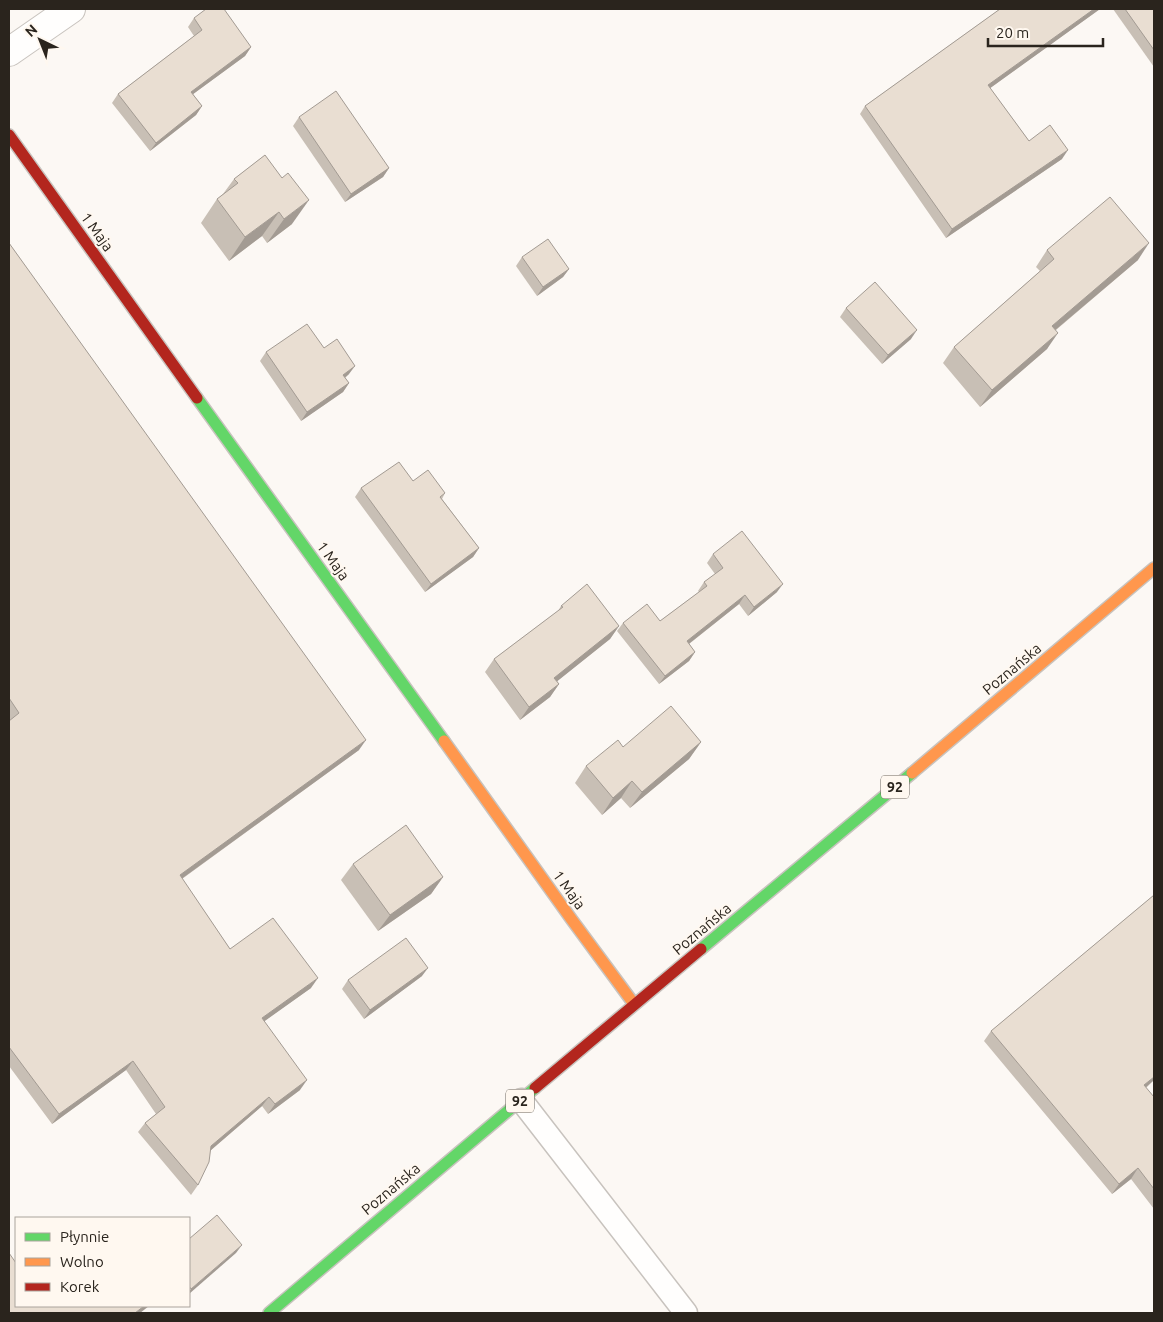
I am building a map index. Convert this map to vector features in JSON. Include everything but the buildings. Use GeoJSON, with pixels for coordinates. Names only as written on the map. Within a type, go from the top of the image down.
{"type":"FeatureCollection","features":[{"type":"Feature","properties":{"kind":"main road","name":"1 Maja"},"geometry":{"type":"LineString","coordinates":[[9,135],[634,1004]]}},
{"type":"Feature","properties":{"kind":"main road","name":"Poznańska"},"geometry":{"type":"LineString","coordinates":[[269,1313],[1154,568]]}},
{"type":"Feature","properties":{"kind":"street"},"geometry":{"type":"LineString","coordinates":[[9,52],[71,9]]}},
{"type":"Feature","properties":{"kind":"lane"},"geometry":{"type":"LineString","coordinates":[[521,1100],[686,1313]]}},
{"type":"Feature","properties":{"kind":"traffic: fast"},"geometry":{"type":"LineString","coordinates":[[197,398],[444,741]]}},
{"type":"Feature","properties":{"kind":"traffic: fast"},"geometry":{"type":"LineString","coordinates":[[701,949],[912,773]]}},
{"type":"Feature","properties":{"kind":"traffic: fast"},"geometry":{"type":"LineString","coordinates":[[269,1313],[535,1088]]}},
{"type":"Feature","properties":{"kind":"traffic: slow"},"geometry":{"type":"LineString","coordinates":[[912,773],[1154,568]]}},
{"type":"Feature","properties":{"kind":"traffic: slow"},"geometry":{"type":"LineString","coordinates":[[444,741],[634,1004]]}},
{"type":"Feature","properties":{"kind":"traffic: jam"},"geometry":{"type":"LineString","coordinates":[[9,135],[197,398]]}},
{"type":"Feature","properties":{"kind":"traffic: jam"},"geometry":{"type":"LineString","coordinates":[[535,1088],[701,949]]}}]}
